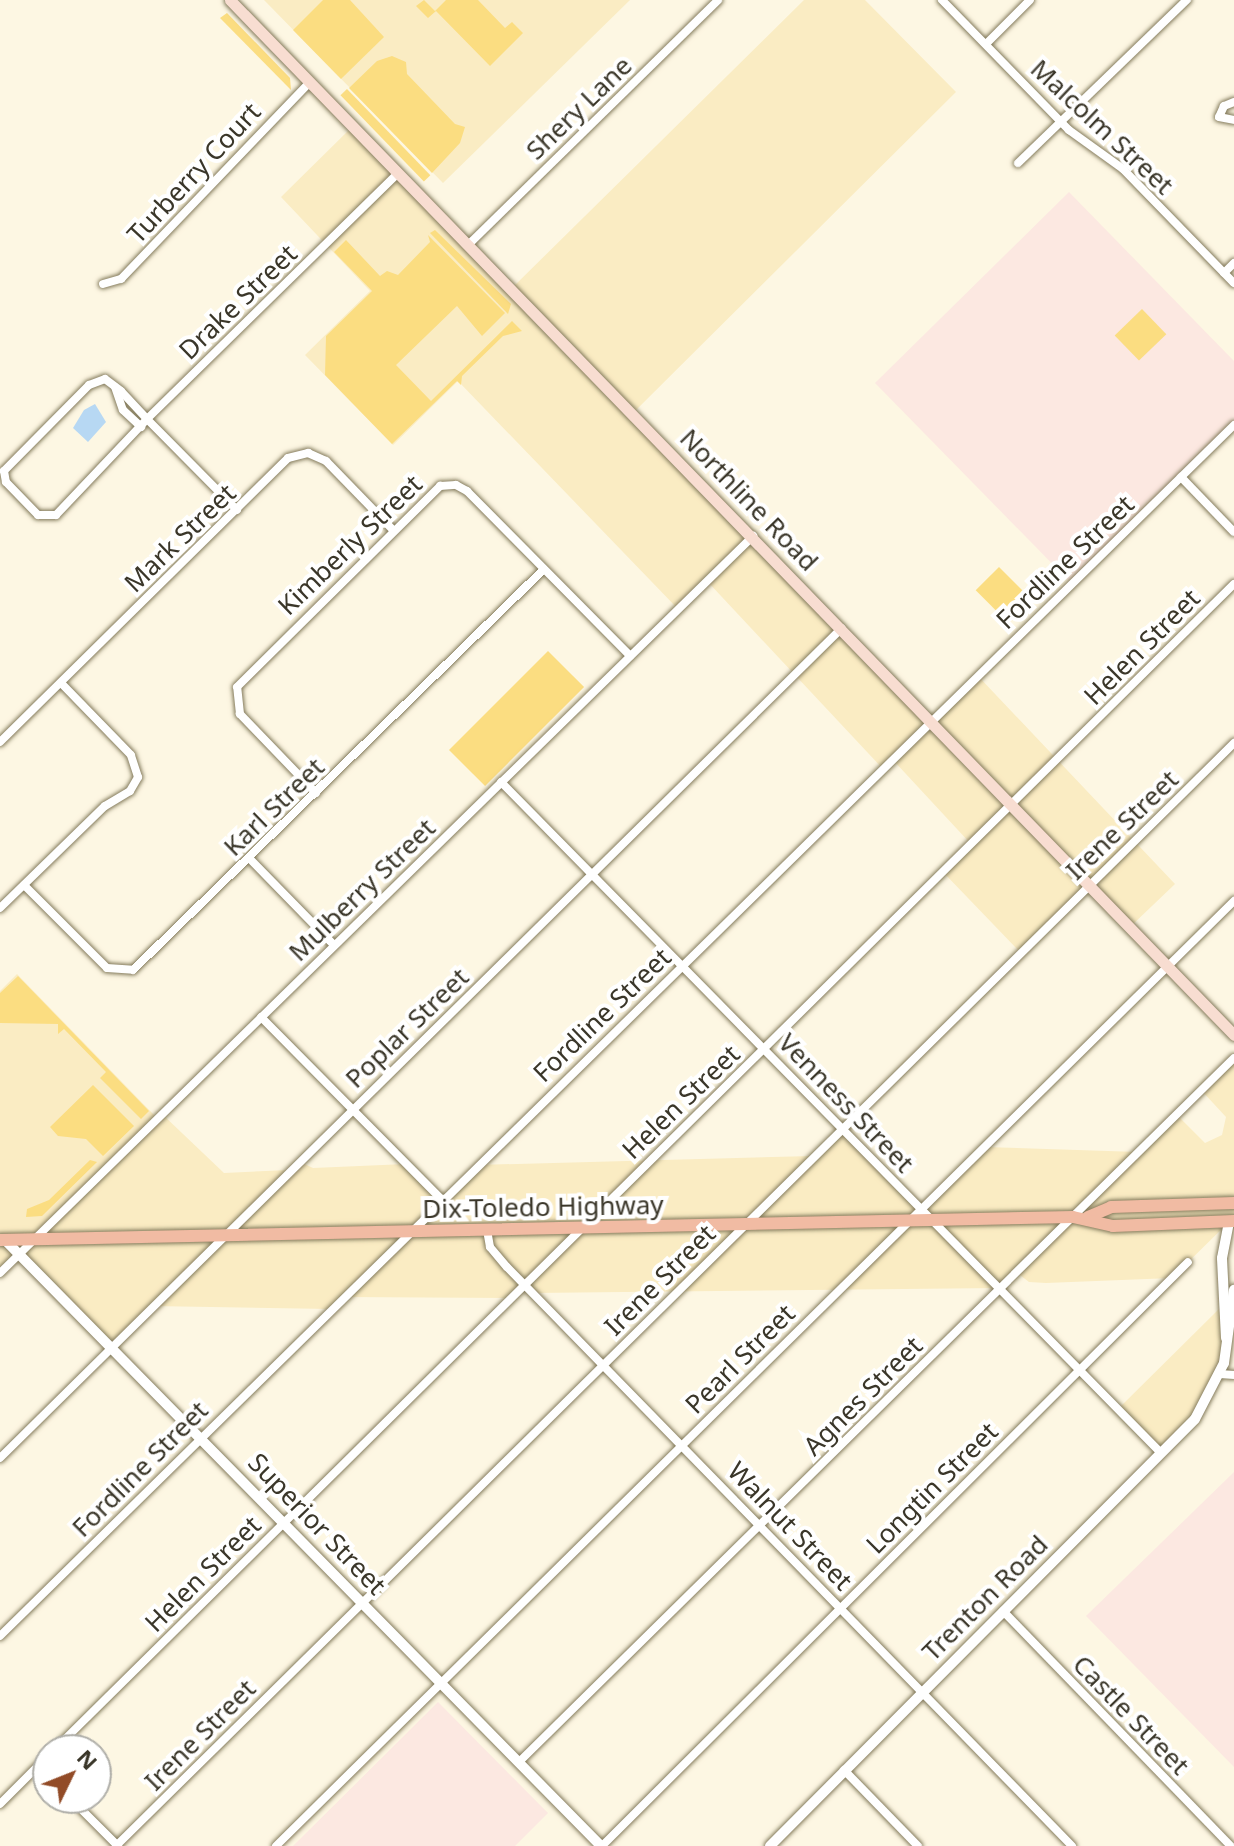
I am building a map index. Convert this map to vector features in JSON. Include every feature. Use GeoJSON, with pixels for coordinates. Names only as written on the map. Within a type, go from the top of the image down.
{"type":"FeatureCollection","features":[{"type":"Feature","properties":{"kind":"main road","name":"Northline Road"},"geometry":{"type":"LineString","coordinates":[[230,0],[1234,1035]]}},
{"type":"Feature","properties":{"kind":"main road","name":"Dix-Toledo Highway"},"geometry":{"type":"LineString","coordinates":[[1088,1217],[1111,1207],[1234,1203]]}},
{"type":"Feature","properties":{"kind":"main road","name":"Dix-Toledo Highway"},"geometry":{"type":"LineString","coordinates":[[2,1239],[1073,1217],[1088,1217],[1113,1226],[1232,1220]]}},
{"type":"Feature","properties":{"kind":"street","name":"Shery Lane"},"geometry":{"type":"LineString","coordinates":[[468,245],[718,0]]}},
{"type":"Feature","properties":{"kind":"street","name":"Malcolm Street"},"geometry":{"type":"LineString","coordinates":[[942,0],[1062,122],[1123,169],[1234,283]]}},
{"type":"Feature","properties":{"kind":"street"},"geometry":{"type":"LineString","coordinates":[[986,44],[1030,0]]}},
{"type":"Feature","properties":{"kind":"street"},"geometry":{"type":"LineString","coordinates":[[1018,163],[1187,0]]}},
{"type":"Feature","properties":{"kind":"street","name":"Turberry Court"},"geometry":{"type":"LineString","coordinates":[[103,284],[121,279],[310,82]]}},
{"type":"Feature","properties":{"kind":"street"},"geometry":{"type":"LineString","coordinates":[[1234,102],[1224,106],[1219,117],[1234,120]]}},
{"type":"Feature","properties":{"kind":"street","name":"Drake Street"},"geometry":{"type":"LineString","coordinates":[[115,387],[105,379],[93,381],[4,475],[38,515],[51,518],[147,419],[398,173]]}},
{"type":"Feature","properties":{"kind":"street"},"geometry":{"type":"LineString","coordinates":[[1224,273],[1234,263]]}},
{"type":"Feature","properties":{"kind":"street"},"geometry":{"type":"LineString","coordinates":[[115,387],[237,510]]}},
{"type":"Feature","properties":{"kind":"street"},"geometry":{"type":"LineString","coordinates":[[115,387],[123,410],[141,427]]}},
{"type":"Feature","properties":{"kind":"street","name":"Fordline Street"},"geometry":{"type":"LineString","coordinates":[[0,1636],[1234,425]]}},
{"type":"Feature","properties":{"kind":"street","name":"Mark Street"},"geometry":{"type":"LineString","coordinates":[[0,742],[288,458],[308,453],[326,461],[393,530]]}},
{"type":"Feature","properties":{"kind":"street"},"geometry":{"type":"LineString","coordinates":[[1181,477],[1234,532]]}},
{"type":"Feature","properties":{"kind":"street","name":"Kimberly Street"},"geometry":{"type":"LineString","coordinates":[[316,793],[240,714],[237,687],[436,489],[456,485],[630,656]]}},
{"type":"Feature","properties":{"kind":"street","name":"Mulberry Street"},"geometry":{"type":"LineString","coordinates":[[0,1273],[753,536]]}},
{"type":"Feature","properties":{"kind":"street","name":"Karl Street"},"geometry":{"type":"LineString","coordinates":[[24,885],[107,968],[123,973],[138,967],[544,569]]}},
{"type":"Feature","properties":{"kind":"street","name":"Helen Street"},"geometry":{"type":"LineString","coordinates":[[70,1734],[1234,584]]}},
{"type":"Feature","properties":{"kind":"street","name":"Poplar Street"},"geometry":{"type":"LineString","coordinates":[[0,1458],[842,628]]}},
{"type":"Feature","properties":{"kind":"street"},"geometry":{"type":"LineString","coordinates":[[0,908],[105,806],[130,791],[138,777],[131,755],[61,683]]}},
{"type":"Feature","properties":{"kind":"street","name":"Irene Street"},"geometry":{"type":"LineString","coordinates":[[117,1846],[1234,743]]}},
{"type":"Feature","properties":{"kind":"street","name":"Venness Street"},"geometry":{"type":"LineString","coordinates":[[501,782],[1161,1453]]}},
{"type":"Feature","properties":{"kind":"street"},"geometry":{"type":"LineString","coordinates":[[250,859],[334,945]]}},
{"type":"Feature","properties":{"kind":"street","name":"Pearl Street"},"geometry":{"type":"LineString","coordinates":[[276,1846],[1234,901]]}},
{"type":"Feature","properties":{"kind":"street"},"geometry":{"type":"LineString","coordinates":[[261,1017],[442,1200]]}},
{"type":"Feature","properties":{"kind":"street","name":"Agnes Street"},"geometry":{"type":"LineString","coordinates":[[519,1762],[1234,1058]]}},
{"type":"Feature","properties":{"kind":"street","name":"Trenton Road"},"geometry":{"type":"LineString","coordinates":[[1226,1338],[1222,1258],[1232,1220]]}},
{"type":"Feature","properties":{"kind":"street","name":"Walnut Street"},"geometry":{"type":"LineString","coordinates":[[487,1230],[490,1247],[524,1284],[1072,1846]]}},
{"type":"Feature","properties":{"kind":"street","name":"Superior Street"},"geometry":{"type":"LineString","coordinates":[[2,1239],[602,1846]]}},
{"type":"Feature","properties":{"kind":"street","name":"Longtin Street"},"geometry":{"type":"LineString","coordinates":[[602,1846],[1188,1262]]}},
{"type":"Feature","properties":{"kind":"street","name":"Trenton Road"},"geometry":{"type":"LineString","coordinates":[[770,1846],[1205,1407],[1220,1374],[1234,1290]]}},
{"type":"Feature","properties":{"kind":"street"},"geometry":{"type":"LineString","coordinates":[[1220,1374],[1234,1375]]}},
{"type":"Feature","properties":{"kind":"street","name":"Castle Street"},"geometry":{"type":"LineString","coordinates":[[1003,1611],[1231,1846]]}},
{"type":"Feature","properties":{"kind":"street"},"geometry":{"type":"LineString","coordinates":[[844,1770],[918,1846]]}},
{"type":"Feature","properties":{"kind":"street"},"geometry":{"type":"LineString","coordinates":[[0,1804],[32,1773]]}},
{"type":"Feature","properties":{"kind":"street"},"geometry":{"type":"LineString","coordinates":[[86,1814],[117,1846]]}},
{"type":"Feature","properties":{"kind":"shaded area"},"geometry":{"type":"Polygon","coordinates":[[[264,0],[630,0],[443,183],[264,0]]]}},
{"type":"Feature","properties":{"kind":"shaded area"},"geometry":{"type":"Polygon","coordinates":[[[323,0],[350,0],[384,37],[341,79],[293,30],[323,0]]]}},
{"type":"Feature","properties":{"kind":"shaded area"},"geometry":{"type":"Polygon","coordinates":[[[424,0],[435,11],[446,0],[478,0],[505,28],[512,22],[523,33],[490,66],[436,11],[428,18],[416,6],[424,0]]]}},
{"type":"Feature","properties":{"kind":"shaded area"},"geometry":{"type":"Polygon","coordinates":[[[804,0],[865,0],[956,92],[633,413],[932,720],[978,676],[1175,884],[1130,927],[1089,885],[1020,952],[942,871],[970,843],[893,760],[883,769],[707,581],[678,609],[458,381],[393,445],[305,355],[370,291],[281,197],[353,126],[512,288],[804,0]]]}},
{"type":"Feature","properties":{"kind":"shaded area"},"geometry":{"type":"Polygon","coordinates":[[[227,13],[290,78],[291,90],[220,18],[227,13]]]}},
{"type":"Feature","properties":{"kind":"shaded area"},"geometry":{"type":"Polygon","coordinates":[[[392,56],[406,62],[407,74],[455,124],[465,127],[460,143],[432,173],[349,88],[377,61],[392,56]]]}},
{"type":"Feature","properties":{"kind":"shaded area"},"geometry":{"type":"Polygon","coordinates":[[[347,89],[430,175],[424,182],[341,95],[347,89]]]}},
{"type":"Feature","properties":{"kind":"shaded area"},"geometry":{"type":"Polygon","coordinates":[[[1069,192],[1234,361],[1234,425],[1072,584],[875,383],[1069,192]]]}},
{"type":"Feature","properties":{"kind":"shaded area"},"geometry":{"type":"Polygon","coordinates":[[[435,230],[511,304],[508,314],[430,233],[435,230]]]}},
{"type":"Feature","properties":{"kind":"shaded area"},"geometry":{"type":"Polygon","coordinates":[[[428,235],[505,313],[482,336],[457,306],[396,365],[431,401],[512,321],[522,331],[503,336],[462,376],[461,385],[457,381],[392,444],[325,375],[326,336],[372,291],[334,252],[346,240],[380,276],[387,271],[398,275],[430,242],[428,235]]]}},
{"type":"Feature","properties":{"kind":"shaded area"},"geometry":{"type":"Polygon","coordinates":[[[1142,309],[1166,334],[1139,361],[1115,335],[1142,309]]]}},
{"type":"Feature","properties":{"kind":"shaded area"},"geometry":{"type":"Polygon","coordinates":[[[999,567],[1032,600],[1009,624],[976,590],[999,567]]]}},
{"type":"Feature","properties":{"kind":"shaded area"},"geometry":{"type":"Polygon","coordinates":[[[548,651],[584,687],[485,786],[449,750],[548,651]]]}},
{"type":"Feature","properties":{"kind":"shaded area"},"geometry":{"type":"Polygon","coordinates":[[[17,974],[157,1118],[162,1114],[224,1173],[289,1170],[298,1161],[313,1168],[406,1164],[442,1200],[477,1165],[813,1156],[842,1128],[921,1209],[984,1147],[1138,1152],[1176,1114],[1205,1143],[1222,1135],[1226,1117],[1201,1090],[1234,1058],[1234,1217],[1172,1278],[1046,1283],[1029,1282],[1016,1272],[999,1288],[532,1293],[524,1285],[508,1298],[343,1297],[331,1309],[151,1306],[112,1347],[19,1255],[0,1273],[0,991],[17,974]]]}},
{"type":"Feature","properties":{"kind":"shaded area"},"geometry":{"type":"Polygon","coordinates":[[[18,976],[149,1111],[141,1119],[100,1078],[106,1072],[64,1029],[58,1034],[58,1024],[0,1023],[0,993],[18,976]]]}},
{"type":"Feature","properties":{"kind":"shaded area"},"geometry":{"type":"Polygon","coordinates":[[[93,1085],[134,1126],[103,1156],[86,1139],[58,1136],[50,1127],[93,1085]]]}},
{"type":"Feature","properties":{"kind":"shaded area"},"geometry":{"type":"Polygon","coordinates":[[[90,1160],[97,1162],[42,1216],[26,1217],[27,1209],[49,1200],[90,1160]]]}},
{"type":"Feature","properties":{"kind":"shaded area"},"geometry":{"type":"Polygon","coordinates":[[[1222,1306],[1226,1348],[1205,1407],[1161,1453],[1118,1409],[1222,1306]]]}},
{"type":"Feature","properties":{"kind":"shaded area"},"geometry":{"type":"Polygon","coordinates":[[[1234,1472],[1234,1767],[1086,1616],[1234,1472]]]}},
{"type":"Feature","properties":{"kind":"shaded area"},"geometry":{"type":"Polygon","coordinates":[[[438,1702],[548,1813],[515,1846],[293,1846],[438,1702]]]}},
{"type":"Feature","properties":{"kind":"water"},"geometry":{"type":"Polygon","coordinates":[[[95,404],[106,422],[88,442],[73,428],[84,410],[95,404]]]}}]}
